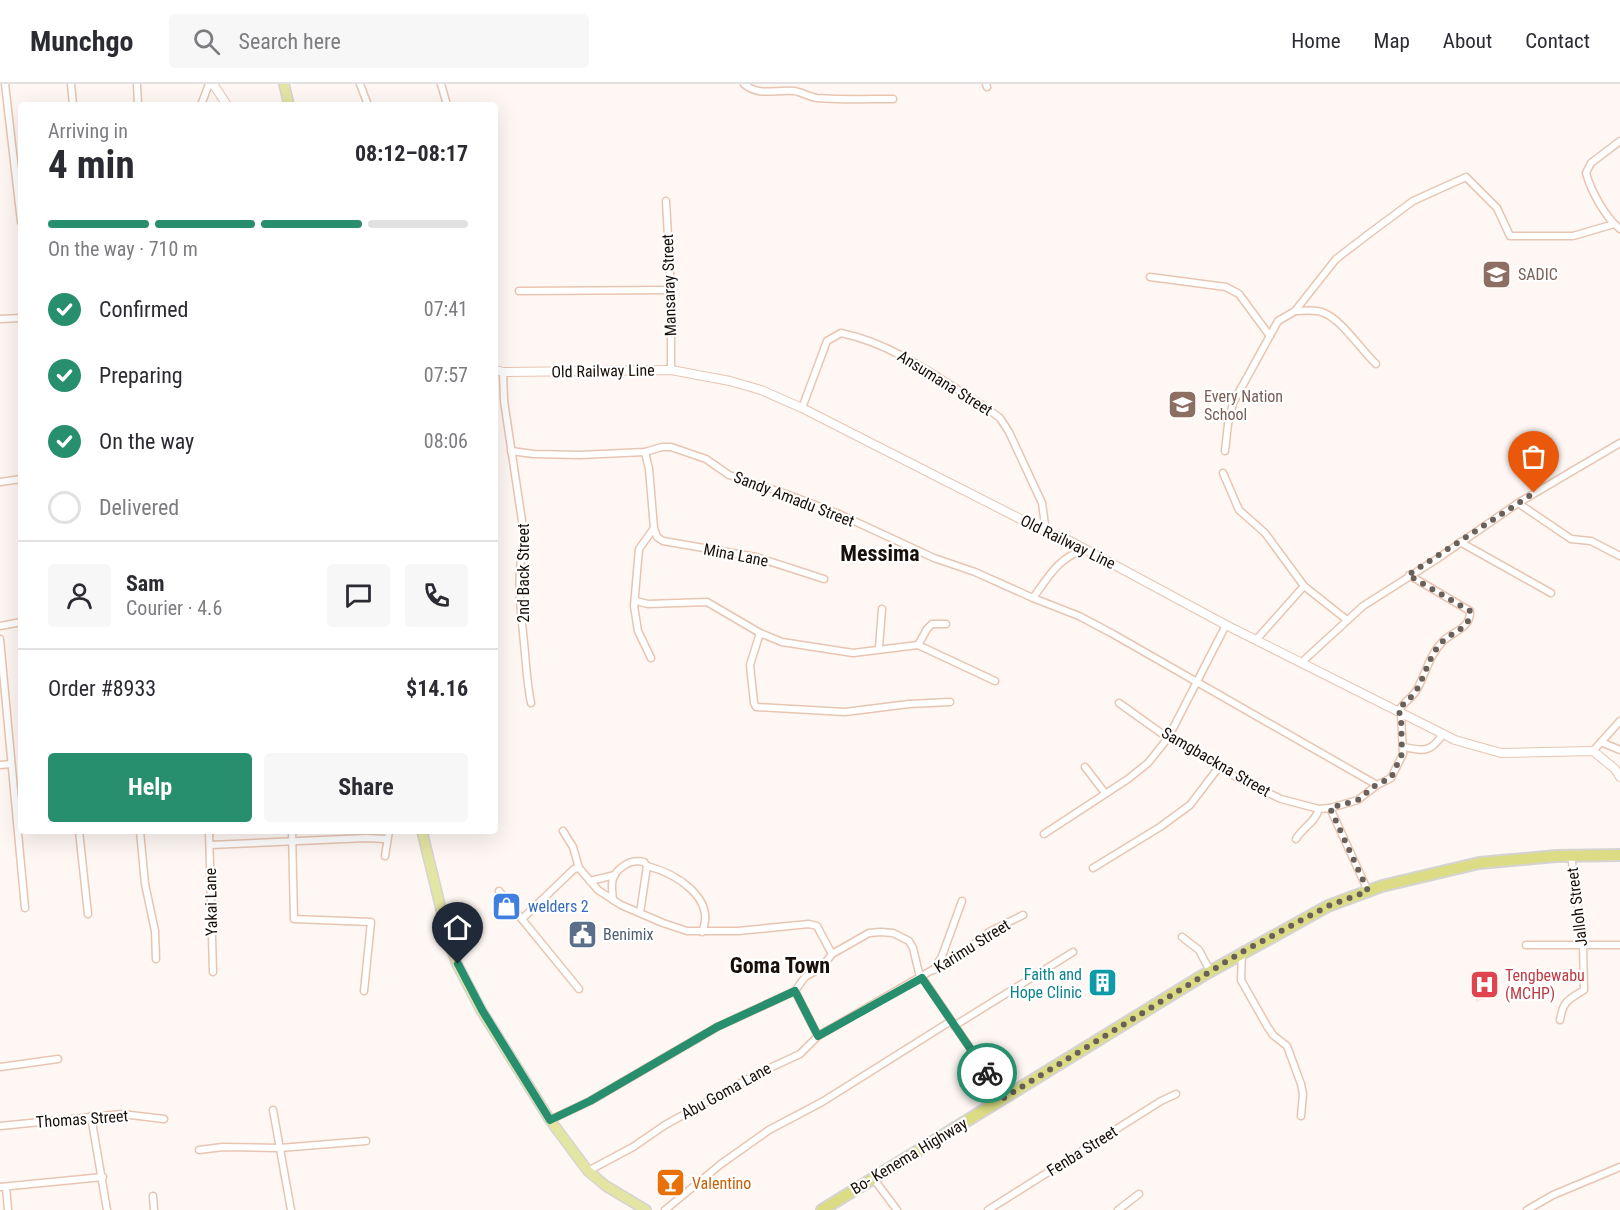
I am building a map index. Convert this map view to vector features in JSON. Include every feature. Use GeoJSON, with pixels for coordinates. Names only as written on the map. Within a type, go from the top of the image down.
{"type":"FeatureCollection","features":[{"type":"Feature","properties":{"kind":"highway","name":"Bo- Kenema Highway"},"geometry":{"type":"LineString","coordinates":[[824,1210],[872,1177],[1210,971],[1328,906],[1368,891],[1429,873],[1479,863],[1571,855],[1620,855]]}},
{"type":"Feature","properties":{"kind":"main road"},"geometry":{"type":"LineString","coordinates":[[284,84],[288,102]]}},
{"type":"Feature","properties":{"kind":"main road"},"geometry":{"type":"LineString","coordinates":[[423,834],[442,918],[458,964],[482,1010],[550,1120],[588,1171],[606,1186],[646,1210]]}},
{"type":"Feature","properties":{"kind":"street"},"geometry":{"type":"LineString","coordinates":[[5,84],[18,196]]}},
{"type":"Feature","properties":{"kind":"street"},"geometry":{"type":"LineString","coordinates":[[71,84],[73,102]]}},
{"type":"Feature","properties":{"kind":"street"},"geometry":{"type":"LineString","coordinates":[[137,84],[138,102]]}},
{"type":"Feature","properties":{"kind":"street"},"geometry":{"type":"LineString","coordinates":[[202,102],[211,84],[225,102]]}},
{"type":"Feature","properties":{"kind":"street"},"geometry":{"type":"LineString","coordinates":[[360,84],[367,102]]}},
{"type":"Feature","properties":{"kind":"street"},"geometry":{"type":"LineString","coordinates":[[441,84],[446,102]]}},
{"type":"Feature","properties":{"kind":"street"},"geometry":{"type":"LineString","coordinates":[[744,84],[749,88],[767,93],[796,91],[814,98],[893,99]]}},
{"type":"Feature","properties":{"kind":"street"},"geometry":{"type":"LineString","coordinates":[[1620,141],[1591,163],[1586,173],[1589,184],[1614,224],[1620,229]]}},
{"type":"Feature","properties":{"kind":"street"},"geometry":{"type":"LineString","coordinates":[[1225,451],[1233,403],[1278,321],[1295,311],[1336,260],[1413,201],[1466,177],[1497,208],[1510,236],[1573,236],[1614,224]]}},
{"type":"Feature","properties":{"kind":"street","name":"Mansaray Street"},"geometry":{"type":"LineString","coordinates":[[666,201],[670,290],[670,370]]}},
{"type":"Feature","properties":{"kind":"street"},"geometry":{"type":"LineString","coordinates":[[1150,277],[1226,287],[1239,294],[1270,336]]}},
{"type":"Feature","properties":{"kind":"street"},"geometry":{"type":"LineString","coordinates":[[519,291],[670,290]]}},
{"type":"Feature","properties":{"kind":"street"},"geometry":{"type":"LineString","coordinates":[[1295,311],[1323,312],[1333,318],[1376,364]]}},
{"type":"Feature","properties":{"kind":"street"},"geometry":{"type":"LineString","coordinates":[[0,319],[18,318]]}},
{"type":"Feature","properties":{"kind":"street","name":"Ansumana Street"},"geometry":{"type":"LineString","coordinates":[[802,408],[827,341],[841,333],[862,337],[887,347],[1000,418],[1010,432],[1042,503],[1046,532]]}},
{"type":"Feature","properties":{"kind":"street","name":"Old Railway Line"},"geometry":{"type":"LineString","coordinates":[[499,371],[670,370],[730,381],[761,390],[802,408],[1046,532],[1068,540],[1226,625],[1443,734],[1501,753],[1593,751]]}},
{"type":"Feature","properties":{"kind":"street","name":"2nd Back Street"},"geometry":{"type":"LineString","coordinates":[[499,371],[525,541],[519,560],[521,618],[531,703]]}},
{"type":"Feature","properties":{"kind":"street"},"geometry":{"type":"LineString","coordinates":[[1302,662],[1363,606],[1408,575],[1518,502],[1620,443]]}},
{"type":"Feature","properties":{"kind":"street","name":"Sandy Amadu Street"},"geometry":{"type":"LineString","coordinates":[[511,451],[534,454],[645,452],[667,447],[706,459],[729,475],[839,514],[934,558],[975,572],[1079,616],[1377,784]]}},
{"type":"Feature","properties":{"kind":"street"},"geometry":{"type":"LineString","coordinates":[[645,452],[649,469],[654,528],[639,549],[634,606],[638,631],[651,657]]}},
{"type":"Feature","properties":{"kind":"street"},"geometry":{"type":"LineString","coordinates":[[1223,473],[1239,510],[1265,533],[1304,586],[1347,620]]}},
{"type":"Feature","properties":{"kind":"street"},"geometry":{"type":"LineString","coordinates":[[0,482],[18,479]]}},
{"type":"Feature","properties":{"kind":"street"},"geometry":{"type":"LineString","coordinates":[[1518,502],[1571,539],[1591,541],[1620,556]]}},
{"type":"Feature","properties":{"kind":"street","name":"Mina Lane"},"geometry":{"type":"LineString","coordinates":[[654,528],[657,537],[663,542],[756,557],[824,579]]}},
{"type":"Feature","properties":{"kind":"street"},"geometry":{"type":"LineString","coordinates":[[1460,542],[1551,593]]}},
{"type":"Feature","properties":{"kind":"street"},"geometry":{"type":"LineString","coordinates":[[1033,598],[1054,568],[1069,556],[1085,549]]}},
{"type":"Feature","properties":{"kind":"street"},"geometry":{"type":"LineString","coordinates":[[1408,575],[1470,611],[1468,623],[1445,639],[1434,652],[1414,694],[1405,701],[1399,713],[1403,747],[1421,750],[1434,747],[1443,734]]}},
{"type":"Feature","properties":{"kind":"street"},"geometry":{"type":"LineString","coordinates":[[1256,640],[1304,586]]}},
{"type":"Feature","properties":{"kind":"street"},"geometry":{"type":"LineString","coordinates":[[636,601],[648,604],[707,602],[760,633],[782,642],[853,652],[918,645],[995,681]]}},
{"type":"Feature","properties":{"kind":"street"},"geometry":{"type":"LineString","coordinates":[[879,648],[882,609]]}},
{"type":"Feature","properties":{"kind":"street"},"geometry":{"type":"LineString","coordinates":[[0,626],[18,623]]}},
{"type":"Feature","properties":{"kind":"street"},"geometry":{"type":"LineString","coordinates":[[918,645],[932,624],[946,624]]}},
{"type":"Feature","properties":{"kind":"street"},"geometry":{"type":"LineString","coordinates":[[1044,834],[1128,779],[1148,763],[1168,738],[1226,625]]}},
{"type":"Feature","properties":{"kind":"street"},"geometry":{"type":"LineString","coordinates":[[760,633],[750,666],[756,707],[845,712],[909,704],[950,702]]}},
{"type":"Feature","properties":{"kind":"street"},"geometry":{"type":"LineString","coordinates":[[0,639],[4,722],[11,764],[25,908]]}},
{"type":"Feature","properties":{"kind":"street","name":"Samgbackna Street"},"geometry":{"type":"LineString","coordinates":[[1119,703],[1168,738],[1239,779],[1281,799],[1319,809],[1358,800],[1377,784],[1391,778],[1403,747]]}},
{"type":"Feature","properties":{"kind":"street"},"geometry":{"type":"LineString","coordinates":[[1620,721],[1593,751],[1615,769],[1620,777]]}},
{"type":"Feature","properties":{"kind":"street"},"geometry":{"type":"LineString","coordinates":[[1601,742],[1620,750]]}},
{"type":"Feature","properties":{"kind":"street"},"geometry":{"type":"LineString","coordinates":[[0,765],[11,764]]}},
{"type":"Feature","properties":{"kind":"street"},"geometry":{"type":"LineString","coordinates":[[1093,868],[1160,827],[1190,805],[1219,766]]}},
{"type":"Feature","properties":{"kind":"street"},"geometry":{"type":"LineString","coordinates":[[1085,767],[1105,793]]}},
{"type":"Feature","properties":{"kind":"street"},"geometry":{"type":"LineString","coordinates":[[1330,808],[1368,891]]}},
{"type":"Feature","properties":{"kind":"street"},"geometry":{"type":"LineString","coordinates":[[1296,839],[1299,833],[1311,825],[1319,809]]}},
{"type":"Feature","properties":{"kind":"street"},"geometry":{"type":"LineString","coordinates":[[563,831],[573,847],[579,868],[598,890],[640,913],[687,931],[702,932],[809,924],[817,927],[832,954]]}},
{"type":"Feature","properties":{"kind":"street"},"geometry":{"type":"LineString","coordinates":[[79,834],[88,914]]}},
{"type":"Feature","properties":{"kind":"street"},"geometry":{"type":"LineString","coordinates":[[140,834],[145,884],[155,931],[156,959]]}},
{"type":"Feature","properties":{"kind":"street","name":"Yakai Lane"},"geometry":{"type":"LineString","coordinates":[[209,834],[213,972]]}},
{"type":"Feature","properties":{"kind":"street"},"geometry":{"type":"LineString","coordinates":[[292,834],[294,919],[371,922],[364,991]]}},
{"type":"Feature","properties":{"kind":"street"},"geometry":{"type":"LineString","coordinates":[[385,856],[388,834]]}},
{"type":"Feature","properties":{"kind":"street"},"geometry":{"type":"LineString","coordinates":[[210,845],[386,839]]}},
{"type":"Feature","properties":{"kind":"street","name":"Jalloh Street"},"geometry":{"type":"LineString","coordinates":[[1560,1020],[1562,1007],[1568,1000],[1584,990],[1583,944],[1571,855]]}},
{"type":"Feature","properties":{"kind":"street"},"geometry":{"type":"LineString","coordinates":[[613,900],[611,884],[616,870],[639,860],[647,866],[666,872],[691,889],[706,914],[702,932]]}},
{"type":"Feature","properties":{"kind":"street"},"geometry":{"type":"LineString","coordinates":[[640,913],[647,866]]}},
{"type":"Feature","properties":{"kind":"street"},"geometry":{"type":"LineString","coordinates":[[522,919],[574,869],[579,868]]}},
{"type":"Feature","properties":{"kind":"street"},"geometry":{"type":"LineString","coordinates":[[590,881],[615,875]]}},
{"type":"Feature","properties":{"kind":"street"},"geometry":{"type":"LineString","coordinates":[[499,891],[579,989]]}},
{"type":"Feature","properties":{"kind":"street"},"geometry":{"type":"LineString","coordinates":[[933,971],[942,956],[962,901]]}},
{"type":"Feature","properties":{"kind":"street","name":"Karimu Street"},"geometry":{"type":"LineString","coordinates":[[818,1036],[922,978],[965,951],[989,932],[1023,915]]}},
{"type":"Feature","properties":{"kind":"street"},"geometry":{"type":"LineString","coordinates":[[550,1120],[590,1101],[717,1027],[795,991],[805,977],[822,967],[832,954],[869,933],[893,933],[909,941],[922,978],[989,1076],[1002,1099]]}},
{"type":"Feature","properties":{"kind":"street"},"geometry":{"type":"LineString","coordinates":[[1182,937],[1199,950],[1210,971]]}},
{"type":"Feature","properties":{"kind":"street"},"geometry":{"type":"LineString","coordinates":[[1526,945],[1620,945]]}},
{"type":"Feature","properties":{"kind":"street"},"geometry":{"type":"LineString","coordinates":[[665,1210],[721,1164],[768,1130],[822,1102],[1073,952]]}},
{"type":"Feature","properties":{"kind":"street"},"geometry":{"type":"LineString","coordinates":[[1242,952],[1241,980],[1273,1035],[1287,1046],[1301,1084],[1303,1103],[1301,1116]]}},
{"type":"Feature","properties":{"kind":"street"},"geometry":{"type":"LineString","coordinates":[[795,991],[818,1036]]}},
{"type":"Feature","properties":{"kind":"street","name":"Abu Goma Lane"},"geometry":{"type":"LineString","coordinates":[[588,1171],[633,1147],[665,1125],[800,1053],[818,1036]]}},
{"type":"Feature","properties":{"kind":"street"},"geometry":{"type":"LineString","coordinates":[[0,1067],[58,1059]]}},
{"type":"Feature","properties":{"kind":"street","name":"Fenba Street"},"geometry":{"type":"LineString","coordinates":[[988,1210],[1161,1101],[1176,1094]]}},
{"type":"Feature","properties":{"kind":"street"},"geometry":{"type":"LineString","coordinates":[[273,1110],[291,1210]]}},
{"type":"Feature","properties":{"kind":"street","name":"Thomas Street"},"geometry":{"type":"LineString","coordinates":[[0,1126],[122,1114],[164,1119]]}},
{"type":"Feature","properties":{"kind":"street"},"geometry":{"type":"LineString","coordinates":[[91,1116],[107,1210]]}},
{"type":"Feature","properties":{"kind":"street"},"geometry":{"type":"LineString","coordinates":[[199,1150],[223,1147],[280,1148],[366,1141]]}},
{"type":"Feature","properties":{"kind":"street"},"geometry":{"type":"LineString","coordinates":[[1527,1210],[1553,1195],[1620,1167]]}},
{"type":"Feature","properties":{"kind":"street"},"geometry":{"type":"LineString","coordinates":[[872,1177],[897,1210]]}},
{"type":"Feature","properties":{"kind":"street"},"geometry":{"type":"LineString","coordinates":[[8,1210],[3,1187],[103,1178]]}},
{"type":"Feature","properties":{"kind":"street"},"geometry":{"type":"LineString","coordinates":[[1118,1210],[1138,1194]]}},
{"type":"Feature","properties":{"kind":"street"},"geometry":{"type":"LineString","coordinates":[[153,1196],[154,1210]]}},
{"type":"Feature","properties":{"kind":"shaded area","name":"Tengbewabu (MCHP)"},"geometry":{"type":"Polygon","coordinates":[[[1493,970],[1499,994],[1476,1002],[1470,975],[1493,970]]]}},
{"type":"Feature","properties":{"kind":"way so far"},"geometry":{"type":"LineString","coordinates":[[987,1073],[1002,1099],[1242,952],[1297,921],[1368,891],[1330,808],[1358,800],[1377,784],[1391,778],[1403,747],[1399,708],[1414,694],[1434,652],[1445,639],[1468,623],[1470,619],[1470,611],[1408,575],[1437,559],[1534,493]]}},
{"type":"Feature","properties":{"kind":"place","name":"SADIC"},"geometry":{"type":"Point","coordinates":[1497,274]}},
{"type":"Feature","properties":{"kind":"place","name":"Every Nation School"},"geometry":{"type":"Point","coordinates":[1183,405]}},
{"type":"Feature","properties":{"kind":"place","name":"welders 2"},"geometry":{"type":"Point","coordinates":[507,906]}},
{"type":"Feature","properties":{"kind":"place","name":"Benimix"},"geometry":{"type":"Point","coordinates":[582,934]}},
{"type":"Feature","properties":{"kind":"place","name":"Faith and Hope Clinic"},"geometry":{"type":"Point","coordinates":[1103,983]}},
{"type":"Feature","properties":{"kind":"place","name":"Tengbewabu (MCHP)"},"geometry":{"type":"Point","coordinates":[1484,984]}},
{"type":"Feature","properties":{"kind":"place","name":"Valentino"},"geometry":{"type":"Point","coordinates":[671,1183]}},
{"type":"Feature","properties":{"kind":"district","name":"Messima"},"geometry":{"type":"Point","coordinates":[880,553]}},
{"type":"Feature","properties":{"kind":"district","name":"Goma Town"},"geometry":{"type":"Point","coordinates":[780,965]}},
{"type":"Feature","properties":{"kind":"route"},"geometry":{"type":"LineString","coordinates":[[458,964],[482,1010],[550,1120],[590,1101],[717,1027],[795,991],[818,1036],[922,978],[987,1073]]}}]}
